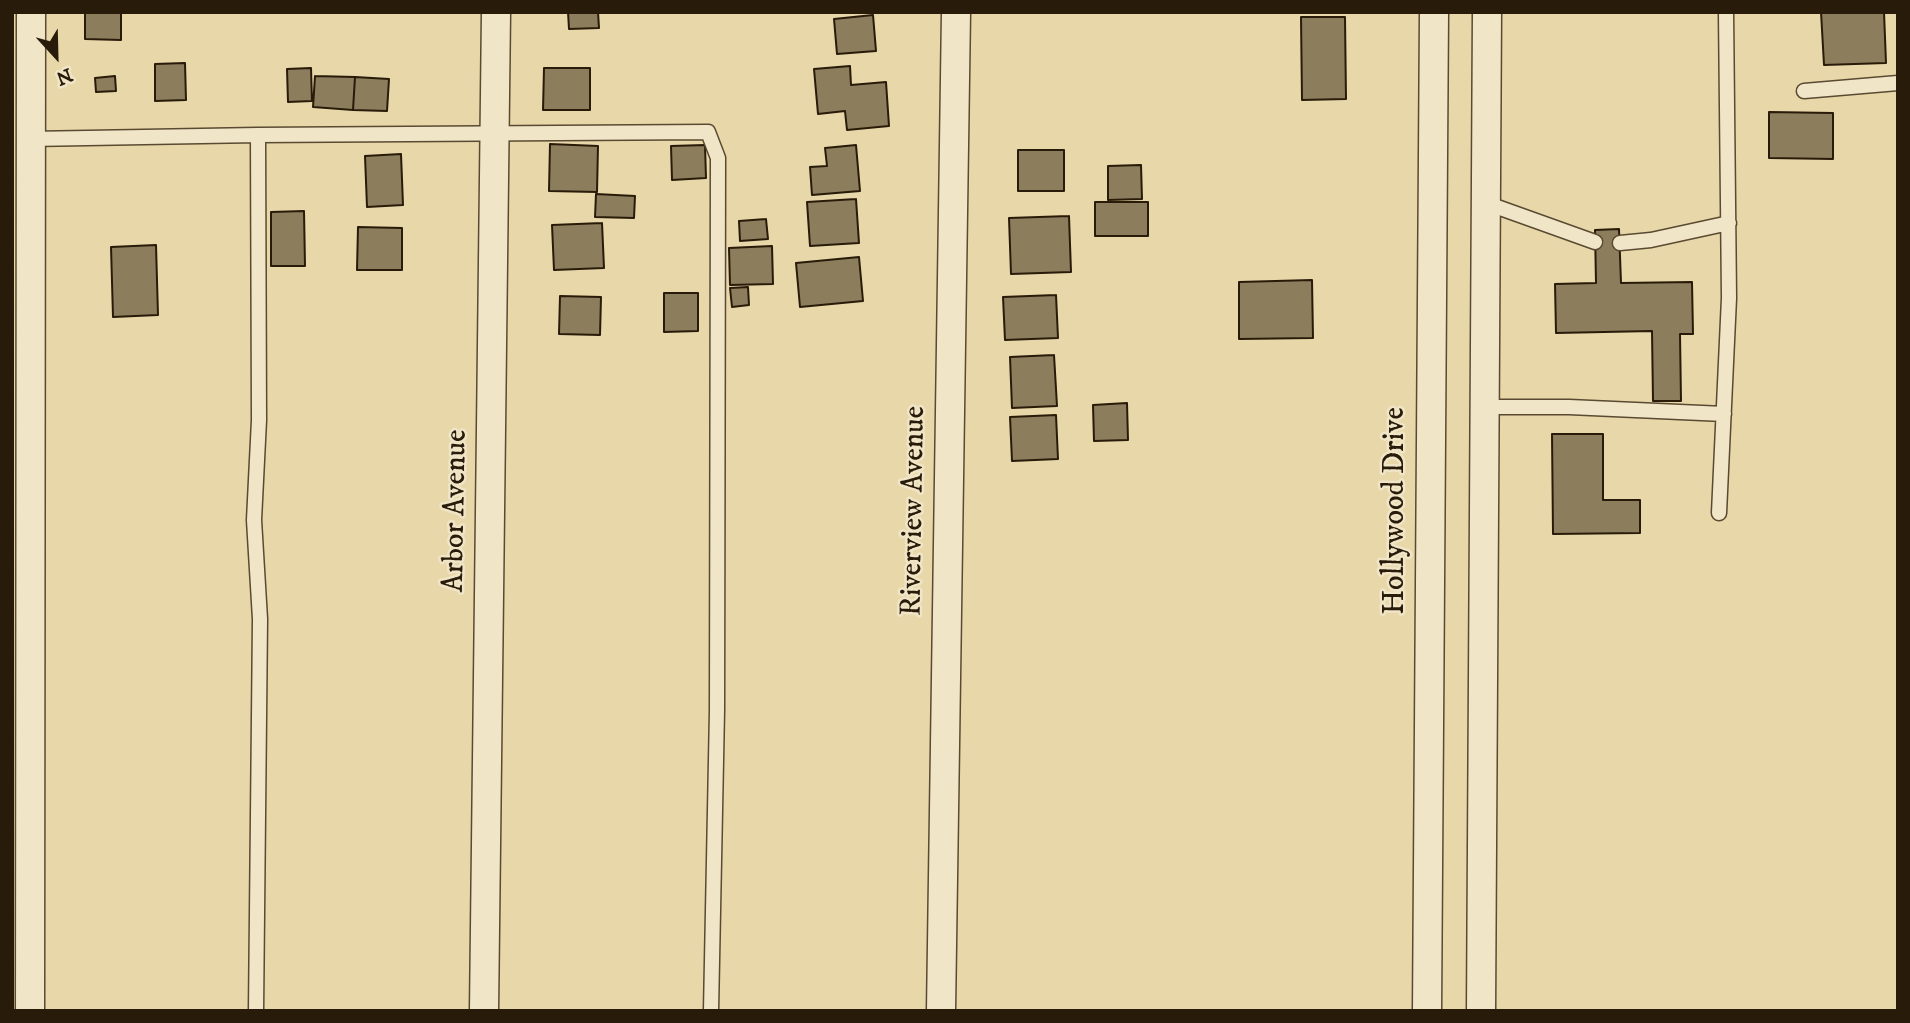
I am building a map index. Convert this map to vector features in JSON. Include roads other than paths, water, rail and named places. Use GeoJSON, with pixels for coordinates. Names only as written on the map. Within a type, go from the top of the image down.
{"type":"FeatureCollection","features":[{"type":"Feature","properties":{"kind":"street"},"geometry":{"type":"LineString","coordinates":[[30,12],[30,139],[21,405],[30,1011]]}},
{"type":"Feature","properties":{"kind":"street","name":"Arbor Avenue"},"geometry":{"type":"LineString","coordinates":[[484,1011],[496,12]]}},
{"type":"Feature","properties":{"kind":"street","name":"Riverview Avenue"},"geometry":{"type":"LineString","coordinates":[[942,1011],[956,12]]}},
{"type":"Feature","properties":{"kind":"street","name":"Hollywood Drive"},"geometry":{"type":"LineString","coordinates":[[1427,1011],[1434,12]]}},
{"type":"Feature","properties":{"kind":"street"},"geometry":{"type":"LineString","coordinates":[[1481,1011],[1487,12]]}},
{"type":"Feature","properties":{"kind":"lane"},"geometry":{"type":"LineString","coordinates":[[1719,513],[1729,223],[1726,12]]}},
{"type":"Feature","properties":{"kind":"lane"},"geometry":{"type":"LineString","coordinates":[[1804,91],[1898,83]]}},
{"type":"Feature","properties":{"kind":"lane"},"geometry":{"type":"LineString","coordinates":[[30,139],[708,132],[715,143],[718,158],[719,462],[711,1011]]}},
{"type":"Feature","properties":{"kind":"lane"},"geometry":{"type":"LineString","coordinates":[[256,1011],[260,619],[254,520],[259,420],[258,135]]}},
{"type":"Feature","properties":{"kind":"lane"},"geometry":{"type":"LineString","coordinates":[[1486,203],[1595,242]]}},
{"type":"Feature","properties":{"kind":"lane"},"geometry":{"type":"LineString","coordinates":[[1620,243],[1651,240],[1729,223]]}},
{"type":"Feature","properties":{"kind":"lane"},"geometry":{"type":"LineString","coordinates":[[1485,407],[1569,407],[1724,414]]}}]}
